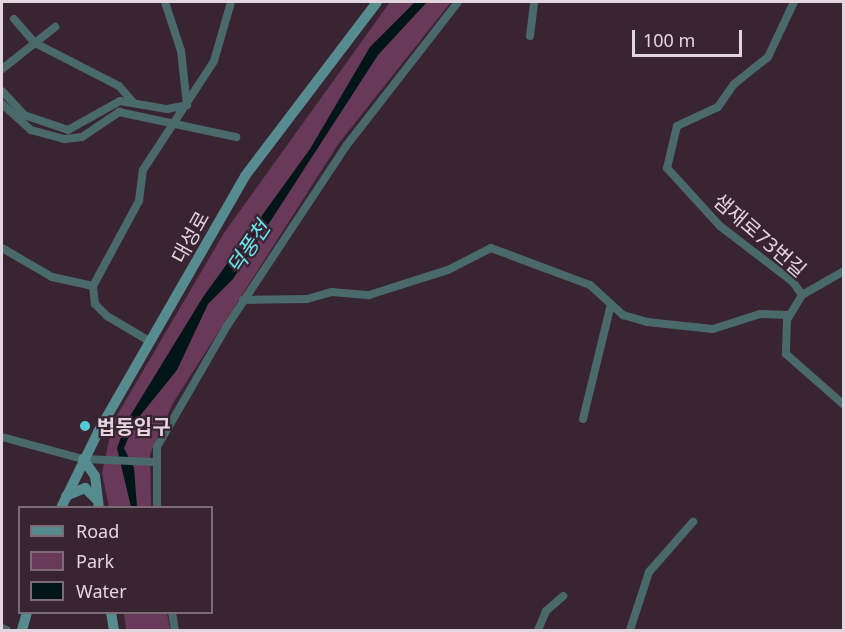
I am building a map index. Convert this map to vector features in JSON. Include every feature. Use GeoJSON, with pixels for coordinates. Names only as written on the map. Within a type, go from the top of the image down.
{"type":"FeatureCollection","features":[{"type":"Feature","properties":{"kind":"street"},"geometry":{"type":"LineString","coordinates":[[165,2],[181,51],[187,105]]}},
{"type":"Feature","properties":{"kind":"street"},"geometry":{"type":"LineString","coordinates":[[151,342],[107,316],[95,304],[93,286],[139,201],[143,170],[172,121],[187,105],[218,51],[231,2]]}},
{"type":"Feature","properties":{"kind":"street","name":"대성로"},"geometry":{"type":"LineString","coordinates":[[61,506],[83,459],[245,176],[377,2]]}},
{"type":"Feature","properties":{"kind":"street"},"geometry":{"type":"LineString","coordinates":[[157,506],[153,462],[243,300],[346,146],[458,2]]}},
{"type":"Feature","properties":{"kind":"street"},"geometry":{"type":"LineString","coordinates":[[530,36],[534,2]]}},
{"type":"Feature","properties":{"kind":"street","name":"샘재로73번길"},"geometry":{"type":"LineString","coordinates":[[794,2],[768,57],[734,84],[718,107],[677,126],[666,154],[667,168],[720,226],[787,277],[802,295],[843,271]]}},
{"type":"Feature","properties":{"kind":"street"},"geometry":{"type":"LineString","coordinates":[[14,19],[35,43],[119,86],[132,101]]}},
{"type":"Feature","properties":{"kind":"street"},"geometry":{"type":"LineString","coordinates":[[2,69],[55,27]]}},
{"type":"Feature","properties":{"kind":"street"},"geometry":{"type":"LineString","coordinates":[[2,91],[24,115],[68,130],[108,104],[132,101],[167,109],[187,105]]}},
{"type":"Feature","properties":{"kind":"street"},"geometry":{"type":"LineString","coordinates":[[2,104],[31,130],[65,139],[82,137],[119,112],[172,121],[236,137]]}},
{"type":"Feature","properties":{"kind":"street"},"geometry":{"type":"LineString","coordinates":[[2,248],[52,277],[93,286]]}},
{"type":"Feature","properties":{"kind":"street"},"geometry":{"type":"LineString","coordinates":[[243,300],[307,299],[332,292],[369,295],[448,270],[491,248],[590,285],[611,304],[647,322],[713,328],[760,314],[789,315]]}},
{"type":"Feature","properties":{"kind":"street"},"geometry":{"type":"LineString","coordinates":[[802,295],[789,315],[786,354],[843,405]]}},
{"type":"Feature","properties":{"kind":"street"},"geometry":{"type":"LineString","coordinates":[[583,419],[611,304]]}},
{"type":"Feature","properties":{"kind":"street"},"geometry":{"type":"LineString","coordinates":[[2,437],[83,459],[102,458],[153,462]]}},
{"type":"Feature","properties":{"kind":"street"},"geometry":{"type":"LineString","coordinates":[[83,459],[95,476],[99,506]]}},
{"type":"Feature","properties":{"kind":"street"},"geometry":{"type":"LineString","coordinates":[[66,496],[92,490],[99,506]]}},
{"type":"Feature","properties":{"kind":"street"},"geometry":{"type":"LineString","coordinates":[[630,630],[649,572],[693,522]]}},
{"type":"Feature","properties":{"kind":"street"},"geometry":{"type":"LineString","coordinates":[[538,630],[546,611],[563,596]]}},
{"type":"Feature","properties":{"kind":"street"},"geometry":{"type":"LineString","coordinates":[[22,630],[26,614]]}},
{"type":"Feature","properties":{"kind":"street"},"geometry":{"type":"LineString","coordinates":[[111,614],[114,630]]}},
{"type":"Feature","properties":{"kind":"street"},"geometry":{"type":"LineString","coordinates":[[172,614],[175,630]]}},
{"type":"Feature","properties":{"kind":"street"},"geometry":{"type":"LineString","coordinates":[[2,628],[7,630]]}},
{"type":"Feature","properties":{"kind":"green space"},"geometry":{"type":"Polygon","coordinates":[[[390,2],[451,2],[339,143],[173,403],[150,454],[151,506],[109,506],[102,473],[113,422],[224,233],[390,2]]]}},
{"type":"Feature","properties":{"kind":"green space"},"geometry":{"type":"Polygon","coordinates":[[[124,614],[167,614],[170,630],[126,630],[124,614]]]}},
{"type":"Feature","properties":{"kind":"water","name":"덕풍천"},"geometry":{"type":"Polygon","coordinates":[[[415,2],[427,2],[378,55],[233,279],[208,304],[177,370],[135,422],[124,448],[134,468],[137,506],[131,506],[117,448],[127,421],[203,297],[310,149],[370,47],[415,2]]]}},
{"type":"Feature","properties":{"kind":"place","name":"법동입구"},"geometry":{"type":"Point","coordinates":[85,426]}}]}
